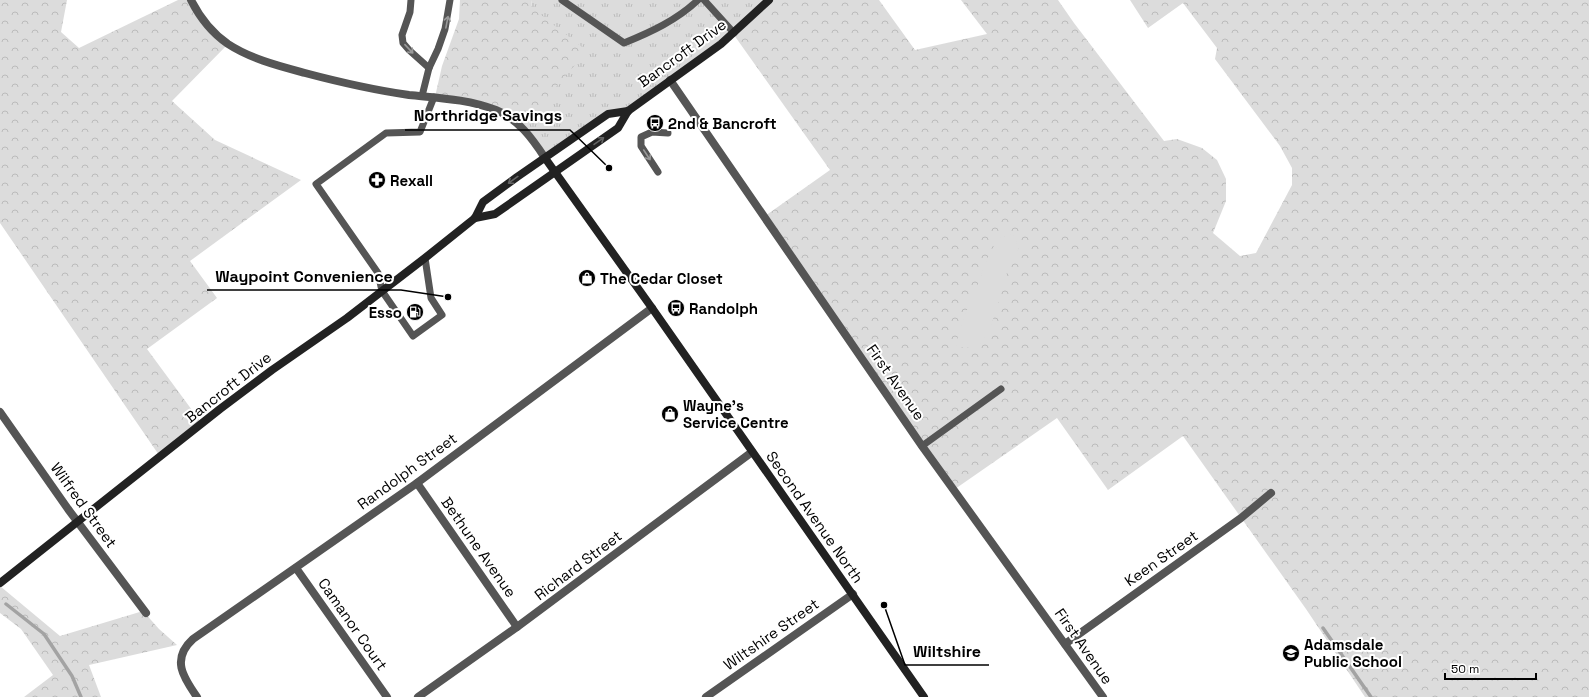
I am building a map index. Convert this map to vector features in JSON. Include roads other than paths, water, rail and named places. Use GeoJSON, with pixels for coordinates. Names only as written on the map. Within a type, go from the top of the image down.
{"type":"FeatureCollection","features":[{"type":"Feature","properties":{"kind":"main road","name":"Bancroft Drive"},"geometry":{"type":"LineString","coordinates":[[475,218],[495,214],[618,128],[628,111],[734,34],[769,0]]}},
{"type":"Feature","properties":{"kind":"main road","name":"Bancroft Drive"},"geometry":{"type":"LineString","coordinates":[[0,583],[237,396],[425,258],[475,218],[483,202],[608,114],[628,111]]}},
{"type":"Feature","properties":{"kind":"main road","name":"Second Avenue North"},"geometry":{"type":"LineString","coordinates":[[545,158],[652,308],[924,697]]}},
{"type":"Feature","properties":{"kind":"street"},"geometry":{"type":"LineString","coordinates":[[192,0],[203,21],[228,44],[245,53],[268,62],[331,80],[379,90],[466,102],[485,107],[502,113],[519,125],[530,135],[545,158]]}},
{"type":"Feature","properties":{"kind":"street","name":"First Avenue"},"geometry":{"type":"LineString","coordinates":[[670,80],[922,446],[1103,697]]}},
{"type":"Feature","properties":{"kind":"street","name":"Randolph Street"},"geometry":{"type":"LineString","coordinates":[[197,697],[182,673],[181,657],[184,649],[193,639],[417,483],[652,308]]}},
{"type":"Feature","properties":{"kind":"street","name":"Wilfred Street"},"geometry":{"type":"LineString","coordinates":[[0,412],[64,503],[146,613]]}},
{"type":"Feature","properties":{"kind":"street","name":"Richard Street"},"geometry":{"type":"LineString","coordinates":[[418,697],[517,627],[752,452]]}},
{"type":"Feature","properties":{"kind":"street","name":"Bethune Avenue"},"geometry":{"type":"LineString","coordinates":[[417,483],[517,627]]}},
{"type":"Feature","properties":{"kind":"street","name":"Keen Street"},"geometry":{"type":"LineString","coordinates":[[1065,644],[1241,518],[1271,493]]}},
{"type":"Feature","properties":{"kind":"street","name":"Camanor Court"},"geometry":{"type":"LineString","coordinates":[[296,568],[387,697]]}},
{"type":"Feature","properties":{"kind":"street","name":"Wiltshire Street"},"geometry":{"type":"LineString","coordinates":[[706,697],[853,594]]}},
{"type":"Feature","properties":{"kind":"lane"},"geometry":{"type":"LineString","coordinates":[[411,0],[410,12],[402,35],[403,43],[429,68]]}},
{"type":"Feature","properties":{"kind":"lane"},"geometry":{"type":"LineString","coordinates":[[422,96],[429,68],[445,29],[450,0]]}},
{"type":"Feature","properties":{"kind":"lane"},"geometry":{"type":"LineString","coordinates":[[562,0],[624,43],[669,22],[687,10],[698,0]]}},
{"type":"Feature","properties":{"kind":"lane"},"geometry":{"type":"LineString","coordinates":[[704,0],[734,34]]}},
{"type":"Feature","properties":{"kind":"lane"},"geometry":{"type":"LineString","coordinates":[[425,258],[431,298],[442,315],[413,336],[382,291],[378,273],[316,184],[386,133],[420,132],[434,97]]}},
{"type":"Feature","properties":{"kind":"lane"},"geometry":{"type":"LineString","coordinates":[[658,172],[641,146],[641,137],[652,132],[668,133]]}},
{"type":"Feature","properties":{"kind":"lane"},"geometry":{"type":"LineString","coordinates":[[922,446],[1001,389]]}},
{"type":"Feature","properties":{"kind":"waterway"},"geometry":{"type":"LineString","coordinates":[[6,604],[44,634],[72,676],[81,697]]}},
{"type":"Feature","properties":{"kind":"waterway"},"geometry":{"type":"LineString","coordinates":[[1323,628],[1371,697]]}},
{"type":"Feature","properties":{"kind":"place","name":"2nd & Bancroft"},"geometry":{"type":"Point","coordinates":[655,123]}},
{"type":"Feature","properties":{"kind":"place","name":"Northridge Savings"},"geometry":{"type":"Point","coordinates":[609,168]}},
{"type":"Feature","properties":{"kind":"place","name":"Rexall"},"geometry":{"type":"Point","coordinates":[377,180]}},
{"type":"Feature","properties":{"kind":"place","name":"The Cedar Closet"},"geometry":{"type":"Point","coordinates":[587,278]}},
{"type":"Feature","properties":{"kind":"place","name":"Waypoint Convenience"},"geometry":{"type":"Point","coordinates":[448,297]}},
{"type":"Feature","properties":{"kind":"place","name":"Randolph"},"geometry":{"type":"Point","coordinates":[676,308]}},
{"type":"Feature","properties":{"kind":"place","name":"Esso"},"geometry":{"type":"Point","coordinates":[415,312]}},
{"type":"Feature","properties":{"kind":"place","name":"Wayne's Service Centre"},"geometry":{"type":"Point","coordinates":[670,414]}},
{"type":"Feature","properties":{"kind":"place","name":"Wiltshire"},"geometry":{"type":"Point","coordinates":[884,605]}},
{"type":"Feature","properties":{"kind":"place","name":"Adamsdale Public School"},"geometry":{"type":"Point","coordinates":[1291,653]}}]}
